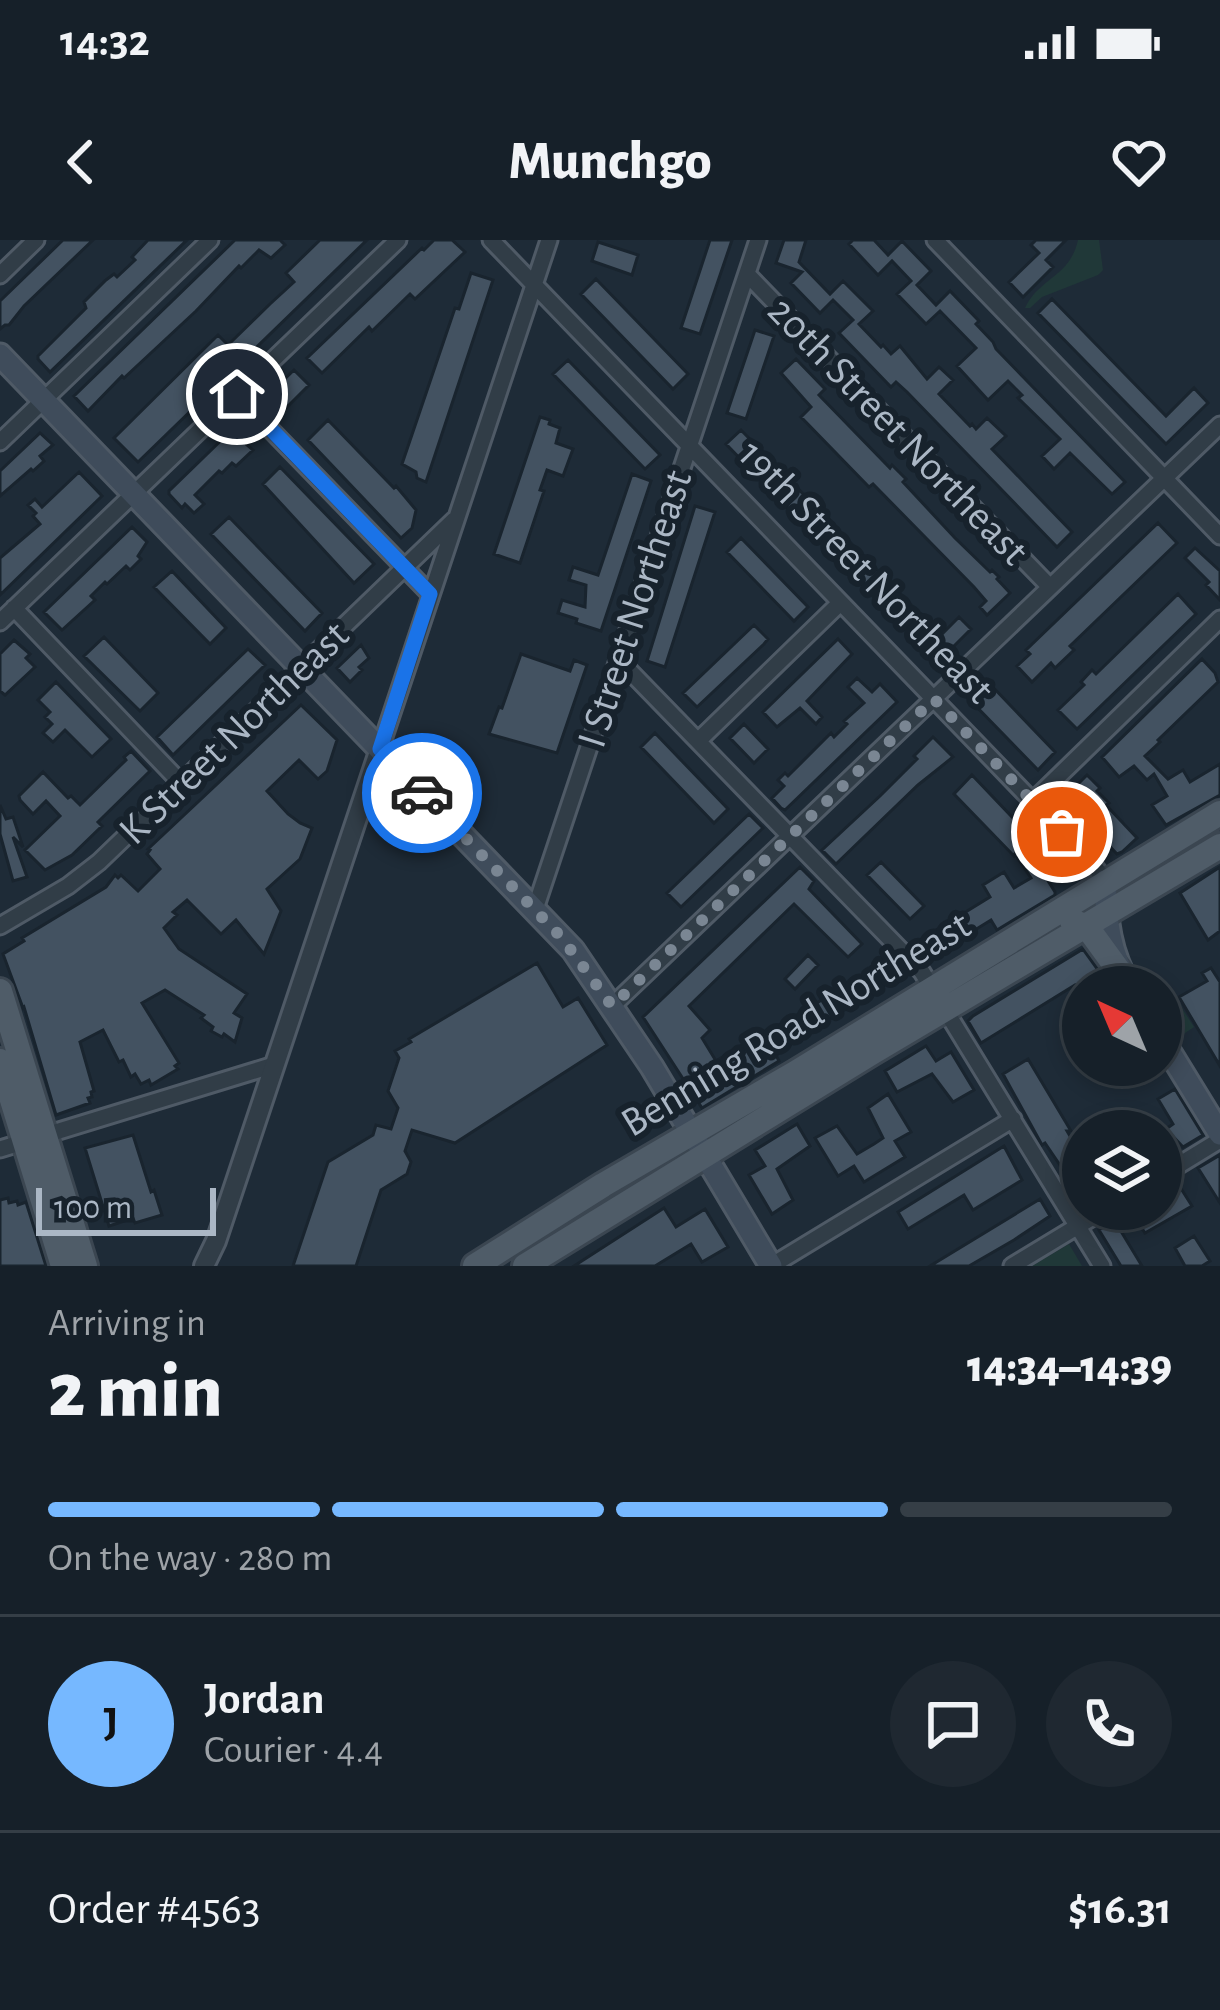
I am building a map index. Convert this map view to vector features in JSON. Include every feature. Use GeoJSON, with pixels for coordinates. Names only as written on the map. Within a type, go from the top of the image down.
{"type":"FeatureCollection","features":[{"type":"Feature","properties":{"kind":"main road"},"geometry":{"type":"LineString","coordinates":[[0,355],[582,962],[771,1266]]}},
{"type":"Feature","properties":{"kind":"main road","name":"Benning Road Northeast"},"geometry":{"type":"LineString","coordinates":[[475,1266],[1105,881],[1217,820]]}},
{"type":"Feature","properties":{"kind":"main road","name":"Benning Road Northeast"},"geometry":{"type":"LineString","coordinates":[[525,1266],[1220,846]]}},
{"type":"Feature","properties":{"kind":"main road"},"geometry":{"type":"LineString","coordinates":[[1105,881],[1096,921],[1118,966]]}},
{"type":"Feature","properties":{"kind":"main road"},"geometry":{"type":"LineString","coordinates":[[1054,914],[1096,921]]}},
{"type":"Feature","properties":{"kind":"main road"},"geometry":{"type":"LineString","coordinates":[[0,991],[8,1063],[65,1249],[85,1266]]}},
{"type":"Feature","properties":{"kind":"main road"},"geometry":{"type":"LineString","coordinates":[[1182,1073],[1220,1137]]}},
{"type":"Feature","properties":{"kind":"street"},"geometry":{"type":"LineString","coordinates":[[0,275],[36,240]]}},
{"type":"Feature","properties":{"kind":"street"},"geometry":{"type":"LineString","coordinates":[[0,442],[210,240]]}},
{"type":"Feature","properties":{"kind":"street"},"geometry":{"type":"LineString","coordinates":[[0,622],[398,240]]}},
{"type":"Feature","properties":{"kind":"street","name":"19th Street Northeast"},"geometry":{"type":"LineString","coordinates":[[491,240],[1105,881]]}},
{"type":"Feature","properties":{"kind":"street"},"geometry":{"type":"LineString","coordinates":[[208,1266],[549,240]]}},
{"type":"Feature","properties":{"kind":"street","name":"I Street Northeast"},"geometry":{"type":"LineString","coordinates":[[535,909],[758,240]]}},
{"type":"Feature","properties":{"kind":"street"},"geometry":{"type":"LineString","coordinates":[[934,240],[1220,536]]}},
{"type":"Feature","properties":{"kind":"street","name":"20th Street Northeast"},"geometry":{"type":"LineString","coordinates":[[747,274],[1050,587]]}},
{"type":"Feature","properties":{"kind":"street"},"geometry":{"type":"LineString","coordinates":[[237,394],[430,594]]}},
{"type":"Feature","properties":{"kind":"street"},"geometry":{"type":"LineString","coordinates":[[612,1006],[1220,425]]}},
{"type":"Feature","properties":{"kind":"street","name":"K Street Northeast"},"geometry":{"type":"LineString","coordinates":[[0,926],[79,879],[454,520]]}},
{"type":"Feature","properties":{"kind":"street"},"geometry":{"type":"LineString","coordinates":[[698,741],[840,603]]}},
{"type":"Feature","properties":{"kind":"street"},"geometry":{"type":"LineString","coordinates":[[14,608],[182,783]]}},
{"type":"Feature","properties":{"kind":"street"},"geometry":{"type":"LineString","coordinates":[[1033,801],[1220,619]]}},
{"type":"Feature","properties":{"kind":"street"},"geometry":{"type":"LineString","coordinates":[[618,659],[922,972],[1062,1200]]}},
{"type":"Feature","properties":{"kind":"street"},"geometry":{"type":"LineString","coordinates":[[0,1149],[274,1065]]}},
{"type":"Feature","properties":{"kind":"street"},"geometry":{"type":"LineString","coordinates":[[771,1266],[1013,1119]]}},
{"type":"Feature","properties":{"kind":"street"},"geometry":{"type":"LineString","coordinates":[[1182,1162],[1220,1137]]}},
{"type":"Feature","properties":{"kind":"street"},"geometry":{"type":"LineString","coordinates":[[1012,1266],[1071,1230]]}},
{"type":"Feature","properties":{"kind":"street"},"geometry":{"type":"LineString","coordinates":[[1080,1230],[1102,1266]]}},
{"type":"Feature","properties":{"kind":"green space"},"geometry":{"type":"Polygon","coordinates":[[[1078,240],[1099,240],[1103,270],[1025,308],[1068,262],[1078,240]]]}},
{"type":"Feature","properties":{"kind":"green space"},"geometry":{"type":"Polygon","coordinates":[[[1182,1008],[1194,1027],[1182,1035],[1182,1008]]]}},
{"type":"Feature","properties":{"kind":"green space"},"geometry":{"type":"Polygon","coordinates":[[[1069,1244],[1082,1266],[1032,1266],[1069,1244]]]}},
{"type":"Feature","properties":{"kind":"building"},"geometry":{"type":"Polygon","coordinates":[[[63,240],[93,240],[0,329],[0,301],[63,240]]]}},
{"type":"Feature","properties":{"kind":"building"},"geometry":{"type":"Polygon","coordinates":[[[148,240],[187,240],[50,372],[38,356],[86,308],[84,302],[106,280],[114,274],[117,277],[135,260],[132,257],[148,240]]]}},
{"type":"Feature","properties":{"kind":"building"},"geometry":{"type":"Polygon","coordinates":[[[235,240],[280,240],[285,245],[271,258],[259,250],[239,266],[88,411],[74,396],[235,240]]]}},
{"type":"Feature","properties":{"kind":"building"},"geometry":{"type":"Polygon","coordinates":[[[320,240],[367,240],[138,462],[114,438],[218,335],[228,345],[294,282],[286,273],[320,240]]]}},
{"type":"Feature","properties":{"kind":"building"},"geometry":{"type":"Polygon","coordinates":[[[434,240],[452,240],[465,252],[415,299],[410,294],[372,331],[369,327],[322,373],[307,358],[434,240]]]}},
{"type":"Feature","properties":{"kind":"building"},"geometry":{"type":"Polygon","coordinates":[[[710,240],[732,240],[700,334],[681,328],[710,240]]]}},
{"type":"Feature","properties":{"kind":"building"},"geometry":{"type":"Polygon","coordinates":[[[784,240],[806,240],[799,262],[830,294],[843,281],[873,311],[859,324],[881,347],[891,354],[900,346],[927,379],[939,367],[953,380],[939,394],[970,426],[976,429],[987,418],[1006,436],[992,449],[1072,532],[1057,547],[907,392],[896,382],[891,387],[839,333],[853,320],[833,300],[820,313],[791,283],[802,272],[776,263],[784,240]]]}},
{"type":"Feature","properties":{"kind":"building"},"geometry":{"type":"Polygon","coordinates":[[[874,240],[888,255],[902,241],[931,271],[917,285],[936,305],[950,291],[979,321],[976,324],[996,349],[1125,482],[1112,494],[1070,453],[1054,469],[1042,456],[1060,439],[1018,398],[1022,395],[1008,381],[988,400],[957,366],[976,348],[940,311],[926,324],[897,294],[911,281],[892,261],[878,275],[849,244],[874,240]]]}},
{"type":"Feature","properties":{"kind":"building"},"geometry":{"type":"Polygon","coordinates":[[[1036,240],[1066,240],[1046,260],[1053,267],[1023,297],[1009,282],[1039,253],[1031,245],[1036,240]]]}},
{"type":"Feature","properties":{"kind":"building"},"geometry":{"type":"Polygon","coordinates":[[[598,242],[638,255],[632,275],[592,261],[598,242]]]}},
{"type":"Feature","properties":{"kind":"building"},"geometry":{"type":"Polygon","coordinates":[[[471,273],[493,280],[426,482],[402,464],[471,273]]]}},
{"type":"Feature","properties":{"kind":"building"},"geometry":{"type":"Polygon","coordinates":[[[596,279],[688,374],[673,389],[581,294],[596,279]]]}},
{"type":"Feature","properties":{"kind":"building"},"geometry":{"type":"Polygon","coordinates":[[[1052,299],[1166,416],[1194,388],[1208,403],[1166,444],[1038,313],[1052,299]]]}},
{"type":"Feature","properties":{"kind":"building"},"geometry":{"type":"Polygon","coordinates":[[[755,330],[774,336],[746,419],[727,413],[755,330]]]}},
{"type":"Feature","properties":{"kind":"building"},"geometry":{"type":"Polygon","coordinates":[[[796,359],[825,389],[819,395],[906,479],[903,482],[955,538],[999,577],[1010,593],[987,615],[980,607],[986,601],[974,587],[801,417],[811,407],[781,373],[796,359]]]}},
{"type":"Feature","properties":{"kind":"building"},"geometry":{"type":"Polygon","coordinates":[[[568,360],[660,455],[645,469],[553,374],[568,360]]]}},
{"type":"Feature","properties":{"kind":"building"},"geometry":{"type":"Polygon","coordinates":[[[294,370],[309,385],[281,413],[266,397],[294,370]]]}},
{"type":"Feature","properties":{"kind":"building"},"geometry":{"type":"Polygon","coordinates":[[[540,417],[560,428],[556,443],[573,449],[563,476],[547,470],[520,563],[494,554],[540,417]]]}},
{"type":"Feature","properties":{"kind":"building"},"geometry":{"type":"Polygon","coordinates":[[[328,420],[416,510],[412,528],[401,538],[308,440],[328,420]]]}},
{"type":"Feature","properties":{"kind":"building"},"geometry":{"type":"Polygon","coordinates":[[[238,424],[253,439],[247,445],[253,450],[236,466],[232,463],[219,471],[195,495],[204,504],[194,513],[185,504],[182,508],[169,491],[238,424]]]}},
{"type":"Feature","properties":{"kind":"building"},"geometry":{"type":"Polygon","coordinates":[[[741,430],[938,638],[959,617],[971,629],[948,652],[936,640],[925,650],[726,444],[741,430]]]}},
{"type":"Feature","properties":{"kind":"building"},"geometry":{"type":"Polygon","coordinates":[[[40,433],[53,445],[40,456],[44,461],[0,496],[0,471],[40,433]]]}},
{"type":"Feature","properties":{"kind":"building"},"geometry":{"type":"Polygon","coordinates":[[[280,467],[374,564],[354,583],[263,484],[280,467]]]}},
{"type":"Feature","properties":{"kind":"building"},"geometry":{"type":"Polygon","coordinates":[[[79,472],[102,496],[0,595],[0,558],[40,524],[28,505],[35,499],[42,507],[79,472]]]}},
{"type":"Feature","properties":{"kind":"building"},"geometry":{"type":"Polygon","coordinates":[[[632,474],[651,481],[601,631],[558,613],[562,600],[585,607],[586,585],[569,580],[573,567],[598,575],[632,474]]]}},
{"type":"Feature","properties":{"kind":"building"},"geometry":{"type":"Polygon","coordinates":[[[695,506],[715,512],[665,667],[647,661],[695,506]]]}},
{"type":"Feature","properties":{"kind":"building"},"geometry":{"type":"Polygon","coordinates":[[[229,517],[322,613],[305,631],[211,534],[229,517]]]}},
{"type":"Feature","properties":{"kind":"building"},"geometry":{"type":"Polygon","coordinates":[[[1158,523],[1177,543],[1070,646],[1074,650],[1032,682],[1017,666],[1030,654],[1026,650],[1158,523]]]}},
{"type":"Feature","properties":{"kind":"building"},"geometry":{"type":"Polygon","coordinates":[[[132,527],[147,542],[138,556],[141,559],[105,582],[91,596],[95,600],[62,630],[44,612],[132,527]]]}},
{"type":"Feature","properties":{"kind":"building"},"geometry":{"type":"Polygon","coordinates":[[[741,538],[808,607],[794,621],[727,552],[741,538]]]}},
{"type":"Feature","properties":{"kind":"building"},"geometry":{"type":"Polygon","coordinates":[[[1195,548],[1220,571],[1220,600],[1185,558],[1195,548]]]}},
{"type":"Feature","properties":{"kind":"building"},"geometry":{"type":"Polygon","coordinates":[[[172,571],[226,628],[210,644],[154,587],[172,571]]]}},
{"type":"Feature","properties":{"kind":"building"},"geometry":{"type":"Polygon","coordinates":[[[1178,594],[1196,614],[1077,729],[1058,710],[1084,685],[1081,682],[1092,670],[1096,674],[1178,594]]]}},
{"type":"Feature","properties":{"kind":"building"},"geometry":{"type":"Polygon","coordinates":[[[754,625],[768,639],[697,707],[683,693],[754,625]]]}},
{"type":"Feature","properties":{"kind":"building"},"geometry":{"type":"Polygon","coordinates":[[[104,637],[158,693],[140,711],[84,656],[104,637]]]}},
{"type":"Feature","properties":{"kind":"building"},"geometry":{"type":"Polygon","coordinates":[[[838,639],[852,654],[807,701],[822,717],[816,724],[800,708],[777,727],[763,712],[838,639]]]}},
{"type":"Feature","properties":{"kind":"building"},"geometry":{"type":"Polygon","coordinates":[[[14,640],[30,654],[26,658],[35,667],[5,695],[0,691],[0,654],[14,640]]]}},
{"type":"Feature","properties":{"kind":"building"},"geometry":{"type":"Polygon","coordinates":[[[361,645],[369,658],[350,682],[337,668],[361,645]]]}},
{"type":"Feature","properties":{"kind":"building"},"geometry":{"type":"Polygon","coordinates":[[[248,649],[265,665],[173,755],[157,737],[248,649]]]}},
{"type":"Feature","properties":{"kind":"building"},"geometry":{"type":"Polygon","coordinates":[[[521,654],[570,671],[574,660],[587,665],[557,753],[489,734],[521,654]]]}},
{"type":"Feature","properties":{"kind":"building"},"geometry":{"type":"Polygon","coordinates":[[[1202,659],[1218,682],[1145,756],[1168,779],[1183,770],[1190,782],[1220,764],[1220,795],[1166,825],[1152,805],[1167,796],[1154,774],[1147,780],[1134,766],[1119,777],[1102,757],[1202,659]]]}},
{"type":"Feature","properties":{"kind":"building"},"geometry":{"type":"Polygon","coordinates":[[[857,678],[872,692],[880,684],[897,702],[785,810],[781,808],[772,798],[784,786],[778,780],[785,773],[788,776],[831,733],[834,737],[864,703],[848,687],[857,678]]]}},
{"type":"Feature","properties":{"kind":"building"},"geometry":{"type":"Polygon","coordinates":[[[56,682],[111,739],[92,757],[65,730],[53,742],[43,733],[52,724],[45,717],[50,712],[38,700],[56,682]]]}},
{"type":"Feature","properties":{"kind":"building"},"geometry":{"type":"Polygon","coordinates":[[[988,682],[1055,752],[1038,770],[970,700],[988,682]]]}},
{"type":"Feature","properties":{"kind":"building"},"geometry":{"type":"Polygon","coordinates":[[[301,705],[337,740],[327,771],[318,779],[299,760],[267,791],[288,814],[312,828],[300,859],[267,889],[281,911],[264,954],[236,920],[221,934],[187,900],[164,928],[179,949],[247,994],[234,1013],[242,1018],[235,1042],[211,1031],[213,1027],[201,1018],[204,1015],[165,990],[142,1003],[179,1063],[178,1069],[151,1085],[149,1080],[141,1084],[135,1074],[131,1077],[123,1060],[119,1062],[103,1030],[80,1042],[94,1091],[90,1103],[56,1115],[3,954],[106,887],[115,875],[138,891],[160,869],[148,849],[301,705]]]}},
{"type":"Feature","properties":{"kind":"building"},"geometry":{"type":"Polygon","coordinates":[[[744,724],[768,749],[754,763],[730,738],[744,724]]]}},
{"type":"Feature","properties":{"kind":"building"},"geometry":{"type":"Polygon","coordinates":[[[655,733],[728,809],[714,823],[641,747],[655,733]]]}},
{"type":"Feature","properties":{"kind":"building"},"geometry":{"type":"Polygon","coordinates":[[[933,737],[953,757],[836,864],[822,850],[917,759],[914,756],[933,737]]]}},
{"type":"Feature","properties":{"kind":"building"},"geometry":{"type":"Polygon","coordinates":[[[131,751],[150,771],[72,855],[45,870],[25,850],[60,816],[46,801],[33,814],[19,796],[43,772],[80,805],[131,751]]]}},
{"type":"Feature","properties":{"kind":"building"},"geometry":{"type":"Polygon","coordinates":[[[972,775],[1033,839],[1026,846],[1055,895],[997,930],[991,920],[931,957],[920,940],[990,897],[983,885],[1004,872],[1014,888],[1031,878],[1015,854],[954,794],[972,775]]]}},
{"type":"Feature","properties":{"kind":"building"},"geometry":{"type":"Polygon","coordinates":[[[1087,775],[1100,788],[1097,791],[1109,803],[1106,805],[1137,838],[1122,852],[1117,854],[1064,798],[1087,775]]]}},
{"type":"Feature","properties":{"kind":"building"},"geometry":{"type":"Polygon","coordinates":[[[0,805],[6,819],[13,817],[23,847],[13,837],[27,877],[13,881],[0,834],[0,805]]]}},
{"type":"Feature","properties":{"kind":"building"},"geometry":{"type":"Polygon","coordinates":[[[749,814],[763,828],[681,907],[667,893],[749,814]]]}},
{"type":"Feature","properties":{"kind":"building"},"geometry":{"type":"Polygon","coordinates":[[[881,862],[924,906],[910,919],[867,875],[881,862]]]}},
{"type":"Feature","properties":{"kind":"building"},"geometry":{"type":"Polygon","coordinates":[[[800,867],[814,881],[809,889],[862,944],[848,957],[794,904],[689,1006],[710,1030],[702,1038],[716,1061],[886,961],[896,978],[775,1053],[779,1061],[702,1108],[643,1017],[800,867]]]}},
{"type":"Feature","properties":{"kind":"building"},"geometry":{"type":"Polygon","coordinates":[[[1220,867],[1220,931],[1208,940],[1180,893],[1220,867]]]}},
{"type":"Feature","properties":{"kind":"building"},"geometry":{"type":"Polygon","coordinates":[[[1083,949],[1095,966],[1062,966],[1062,993],[981,1043],[968,1021],[1083,949]]]}},
{"type":"Feature","properties":{"kind":"building"},"geometry":{"type":"Polygon","coordinates":[[[808,955],[818,965],[795,989],[785,979],[808,955]]]}},
{"type":"Feature","properties":{"kind":"building"},"geometry":{"type":"Polygon","coordinates":[[[537,963],[563,1007],[578,998],[607,1045],[455,1143],[412,1130],[405,1151],[411,1162],[407,1174],[381,1190],[356,1266],[293,1266],[328,1162],[373,1135],[376,1125],[391,1129],[398,1108],[388,1091],[399,1058],[395,1051],[537,963]]]}},
{"type":"Feature","properties":{"kind":"building"},"geometry":{"type":"Polygon","coordinates":[[[1211,968],[1220,982],[1220,1066],[1182,1002],[1182,995],[1207,981],[1202,973],[1211,968]]]}},
{"type":"Feature","properties":{"kind":"building"},"geometry":{"type":"Polygon","coordinates":[[[926,1046],[936,1061],[951,1052],[974,1090],[953,1102],[932,1074],[897,1092],[885,1071],[926,1046]]]}},
{"type":"Feature","properties":{"kind":"building"},"geometry":{"type":"Polygon","coordinates":[[[1028,1059],[1062,1116],[1062,1168],[1042,1145],[1003,1074],[1028,1059]]]}},
{"type":"Feature","properties":{"kind":"building"},"geometry":{"type":"Polygon","coordinates":[[[1175,1089],[1203,1135],[1183,1147],[1182,1110],[1165,1110],[1158,1099],[1175,1089]]]}},
{"type":"Feature","properties":{"kind":"building"},"geometry":{"type":"Polygon","coordinates":[[[888,1094],[911,1132],[895,1141],[905,1157],[864,1182],[854,1166],[838,1176],[815,1138],[837,1126],[857,1154],[874,1144],[883,1138],[868,1108],[888,1094]]]}},
{"type":"Feature","properties":{"kind":"building"},"geometry":{"type":"Polygon","coordinates":[[[797,1124],[810,1146],[777,1169],[793,1200],[772,1214],[749,1175],[765,1166],[755,1150],[797,1124]]]}},
{"type":"Feature","properties":{"kind":"building"},"geometry":{"type":"Polygon","coordinates":[[[133,1135],[162,1215],[109,1226],[85,1148],[133,1135]]]}},
{"type":"Feature","properties":{"kind":"building"},"geometry":{"type":"Polygon","coordinates":[[[1004,1146],[1022,1180],[973,1210],[964,1195],[908,1229],[898,1212],[1004,1146]]]}},
{"type":"Feature","properties":{"kind":"building"},"geometry":{"type":"Polygon","coordinates":[[[1220,1155],[1220,1203],[1198,1168],[1220,1155]]]}},
{"type":"Feature","properties":{"kind":"building"},"geometry":{"type":"Polygon","coordinates":[[[1182,1190],[1192,1206],[1182,1212],[1182,1190]]]}},
{"type":"Feature","properties":{"kind":"building"},"geometry":{"type":"Polygon","coordinates":[[[8,1198],[18,1205],[26,1202],[46,1266],[0,1266],[0,1200],[8,1198]]]}},
{"type":"Feature","properties":{"kind":"building"},"geometry":{"type":"Polygon","coordinates":[[[1040,1199],[1050,1216],[1014,1240],[969,1266],[930,1266],[1040,1199]]]}},
{"type":"Feature","properties":{"kind":"building"},"geometry":{"type":"Polygon","coordinates":[[[664,1208],[676,1227],[705,1209],[728,1247],[702,1262],[691,1244],[655,1266],[574,1266],[664,1208]]]}},
{"type":"Feature","properties":{"kind":"building"},"geometry":{"type":"Polygon","coordinates":[[[1099,1230],[1120,1230],[1142,1266],[1121,1266],[1099,1230]]]}},
{"type":"Feature","properties":{"kind":"building"},"geometry":{"type":"Polygon","coordinates":[[[1194,1236],[1210,1261],[1185,1266],[1175,1248],[1194,1236]]]}},
{"type":"Feature","properties":{"kind":"way so far"},"geometry":{"type":"LineString","coordinates":[[422,793],[562,938],[612,1006],[934,699],[1062,832]]}},
{"type":"Feature","properties":{"kind":"route"},"geometry":{"type":"LineString","coordinates":[[237,394],[430,594],[380,749],[422,793]]}}]}
